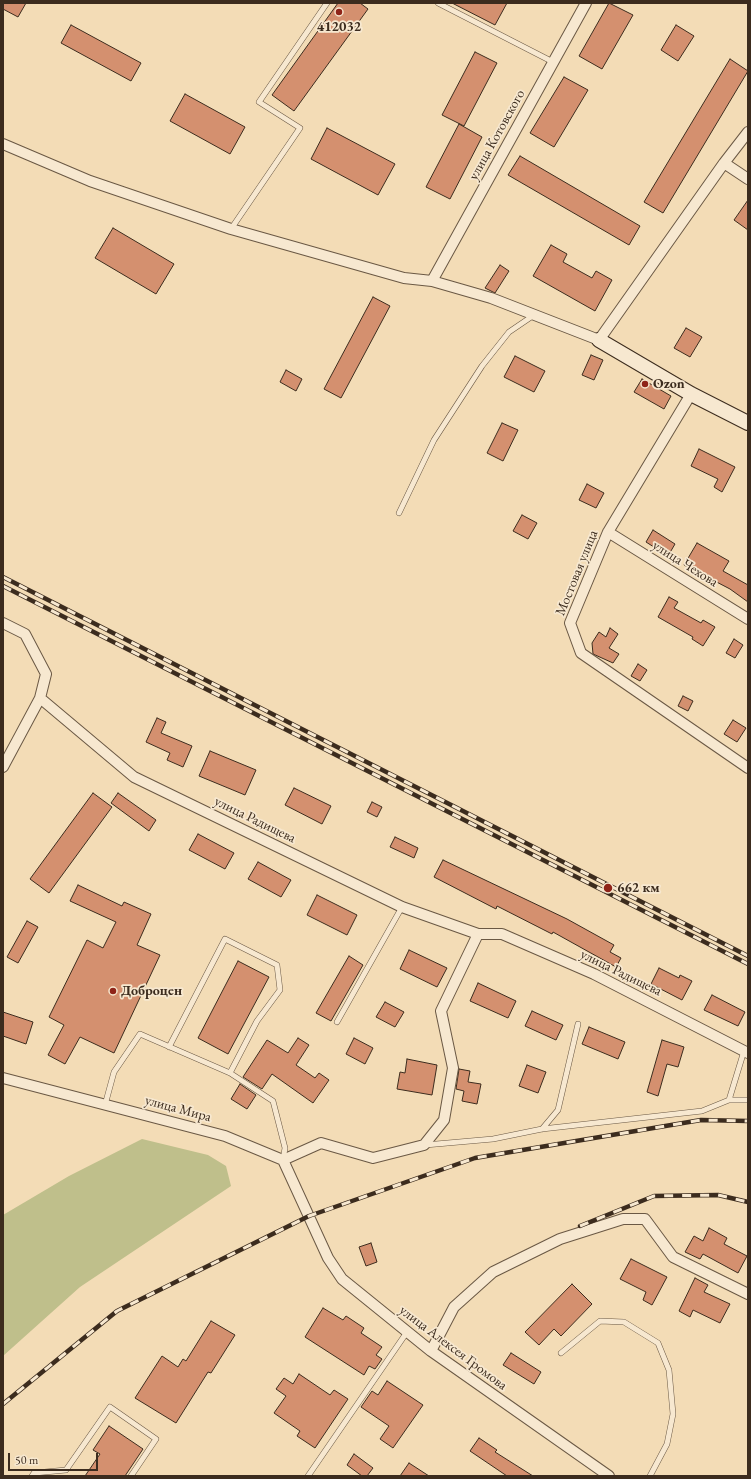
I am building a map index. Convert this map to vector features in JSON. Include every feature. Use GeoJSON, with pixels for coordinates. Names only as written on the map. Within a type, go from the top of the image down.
{"type":"FeatureCollection","features":[{"type":"Feature","properties":{"kind":"street","name":"улица Котовского"},"geometry":{"type":"LineString","coordinates":[[432,281],[586,3]]}},
{"type":"Feature","properties":{"kind":"street"},"geometry":{"type":"LineString","coordinates":[[599,340],[724,163],[748,132]]}},
{"type":"Feature","properties":{"kind":"street"},"geometry":{"type":"LineString","coordinates":[[3,144],[90,181],[231,229],[404,278],[432,281],[491,298],[599,340],[691,394],[748,422]]}},
{"type":"Feature","properties":{"kind":"street"},"geometry":{"type":"LineString","coordinates":[[724,163],[748,179]]}},
{"type":"Feature","properties":{"kind":"street","name":"Мостовая улица"},"geometry":{"type":"LineString","coordinates":[[691,394],[608,532],[570,623],[580,653],[748,768]]}},
{"type":"Feature","properties":{"kind":"street","name":"улица Чехова"},"geometry":{"type":"LineString","coordinates":[[608,532],[748,618]]}},
{"type":"Feature","properties":{"kind":"street"},"geometry":{"type":"LineString","coordinates":[[3,623],[25,634],[46,674],[40,698],[3,767]]}},
{"type":"Feature","properties":{"kind":"street","name":"улица Радищева"},"geometry":{"type":"LineString","coordinates":[[40,698],[134,777],[402,907],[478,934],[502,934],[573,965],[746,1052]]}},
{"type":"Feature","properties":{"kind":"street"},"geometry":{"type":"LineString","coordinates":[[283,1160],[321,1143],[373,1158],[424,1145],[444,1120],[453,1068],[441,1011],[478,934]]}},
{"type":"Feature","properties":{"kind":"street","name":"улица Мира"},"geometry":{"type":"LineString","coordinates":[[3,1078],[225,1136],[283,1160]]}},
{"type":"Feature","properties":{"kind":"street","name":"улица Алексея Громова"},"geometry":{"type":"LineString","coordinates":[[283,1160],[328,1258],[342,1279],[431,1350],[605,1475]]}},
{"type":"Feature","properties":{"kind":"street"},"geometry":{"type":"LineString","coordinates":[[431,1350],[454,1307],[494,1272],[560,1239],[623,1219],[645,1219],[673,1257],[748,1294]]}},
{"type":"Feature","properties":{"kind":"lane"},"geometry":{"type":"LineString","coordinates":[[231,229],[300,128],[259,102],[328,3]]}},
{"type":"Feature","properties":{"kind":"lane"},"geometry":{"type":"LineString","coordinates":[[438,3],[554,62]]}},
{"type":"Feature","properties":{"kind":"lane"},"geometry":{"type":"LineString","coordinates":[[399,513],[434,440],[482,366],[509,332],[534,315]]}},
{"type":"Feature","properties":{"kind":"lane"},"geometry":{"type":"LineString","coordinates":[[337,1022],[402,907]]}},
{"type":"Feature","properties":{"kind":"lane"},"geometry":{"type":"LineString","coordinates":[[169,1047],[225,939],[277,965],[280,990],[257,1021],[230,1073]]}},
{"type":"Feature","properties":{"kind":"lane"},"geometry":{"type":"LineString","coordinates":[[542,1129],[558,1110],[578,1024]]}},
{"type":"Feature","properties":{"kind":"lane"},"geometry":{"type":"LineString","coordinates":[[105,1105],[114,1072],[140,1034],[230,1073],[273,1101],[284,1148],[283,1160]]}},
{"type":"Feature","properties":{"kind":"lane"},"geometry":{"type":"LineString","coordinates":[[729,1100],[746,1052]]}},
{"type":"Feature","properties":{"kind":"lane"},"geometry":{"type":"LineString","coordinates":[[424,1145],[493,1139],[542,1129],[702,1111],[729,1100],[748,1100]]}},
{"type":"Feature","properties":{"kind":"lane"},"geometry":{"type":"LineString","coordinates":[[561,1353],[600,1321],[624,1322],[658,1343],[669,1370],[673,1414],[667,1444],[650,1476]]}},
{"type":"Feature","properties":{"kind":"lane"},"geometry":{"type":"LineString","coordinates":[[308,1476],[407,1332]]}},
{"type":"Feature","properties":{"kind":"lane"},"geometry":{"type":"LineString","coordinates":[[32,1476],[34,1473],[66,1470],[110,1407],[156,1438],[131,1476]]}},
{"type":"Feature","properties":{"kind":"green space"},"geometry":{"type":"Polygon","coordinates":[[[142,1139],[208,1155],[226,1166],[231,1186],[80,1287],[3,1356],[3,1215],[69,1176],[142,1139]]]}},
{"type":"Feature","properties":{"kind":"building"},"geometry":{"type":"Polygon","coordinates":[[[3,3],[26,3],[18,17],[3,9],[3,3]]]}},
{"type":"Feature","properties":{"kind":"building"},"geometry":{"type":"Polygon","coordinates":[[[338,3],[360,3],[368,9],[294,111],[272,95],[338,3]]]}},
{"type":"Feature","properties":{"kind":"building"},"geometry":{"type":"Polygon","coordinates":[[[452,3],[507,3],[495,25],[452,3]]]}},
{"type":"Feature","properties":{"kind":"building"},"geometry":{"type":"Polygon","coordinates":[[[609,3],[633,15],[602,69],[579,56],[609,3]]]}},
{"type":"Feature","properties":{"kind":"building"},"geometry":{"type":"Polygon","coordinates":[[[71,25],[141,63],[131,81],[61,43],[71,25]]]}},
{"type":"Feature","properties":{"kind":"building"},"geometry":{"type":"Polygon","coordinates":[[[676,25],[694,36],[678,61],[661,50],[676,25]]]}},
{"type":"Feature","properties":{"kind":"building"},"geometry":{"type":"Polygon","coordinates":[[[475,52],[497,63],[464,126],[442,115],[475,52]]]}},
{"type":"Feature","properties":{"kind":"building"},"geometry":{"type":"Polygon","coordinates":[[[730,59],[748,71],[663,213],[644,202],[730,59]]]}},
{"type":"Feature","properties":{"kind":"building"},"geometry":{"type":"Polygon","coordinates":[[[564,77],[588,90],[554,147],[530,133],[564,77]]]}},
{"type":"Feature","properties":{"kind":"building"},"geometry":{"type":"Polygon","coordinates":[[[185,94],[245,127],[230,154],[170,121],[185,94]]]}},
{"type":"Feature","properties":{"kind":"building"},"geometry":{"type":"Polygon","coordinates":[[[459,124],[482,137],[450,199],[426,187],[459,124]]]}},
{"type":"Feature","properties":{"kind":"building"},"geometry":{"type":"Polygon","coordinates":[[[327,128],[395,164],[378,195],[311,159],[327,128]]]}},
{"type":"Feature","properties":{"kind":"building"},"geometry":{"type":"Polygon","coordinates":[[[520,156],[640,226],[629,245],[508,175],[520,156]]]}},
{"type":"Feature","properties":{"kind":"building"},"geometry":{"type":"Polygon","coordinates":[[[748,200],[748,230],[734,220],[748,200]]]}},
{"type":"Feature","properties":{"kind":"building"},"geometry":{"type":"Polygon","coordinates":[[[113,228],[174,264],[156,294],[95,258],[113,228]]]}},
{"type":"Feature","properties":{"kind":"building"},"geometry":{"type":"Polygon","coordinates":[[[551,245],[567,254],[563,262],[592,278],[596,271],[612,280],[595,311],[533,276],[551,245]]]}},
{"type":"Feature","properties":{"kind":"building"},"geometry":{"type":"Polygon","coordinates":[[[500,265],[509,271],[495,293],[485,288],[500,265]]]}},
{"type":"Feature","properties":{"kind":"building"},"geometry":{"type":"Polygon","coordinates":[[[373,297],[390,306],[341,398],[324,389],[373,297]]]}},
{"type":"Feature","properties":{"kind":"building"},"geometry":{"type":"Polygon","coordinates":[[[686,328],[702,337],[690,357],[674,348],[686,328]]]}},
{"type":"Feature","properties":{"kind":"building"},"geometry":{"type":"Polygon","coordinates":[[[591,355],[603,360],[594,380],[582,375],[591,355]]]}},
{"type":"Feature","properties":{"kind":"building"},"geometry":{"type":"Polygon","coordinates":[[[515,356],[545,371],[534,392],[504,377],[515,356]]]}},
{"type":"Feature","properties":{"kind":"building"},"geometry":{"type":"Polygon","coordinates":[[[286,370],[302,379],[296,391],[280,382],[286,370]]]}},
{"type":"Feature","properties":{"kind":"building"},"geometry":{"type":"Polygon","coordinates":[[[642,379],[671,396],[664,409],[634,392],[642,379]]]}},
{"type":"Feature","properties":{"kind":"building"},"geometry":{"type":"Polygon","coordinates":[[[502,423],[518,430],[503,461],[487,453],[502,423]]]}},
{"type":"Feature","properties":{"kind":"building"},"geometry":{"type":"Polygon","coordinates":[[[699,449],[735,467],[722,492],[714,487],[718,479],[691,466],[699,449]]]}},
{"type":"Feature","properties":{"kind":"building"},"geometry":{"type":"Polygon","coordinates":[[[587,484],[604,493],[596,508],[579,500],[587,484]]]}},
{"type":"Feature","properties":{"kind":"building"},"geometry":{"type":"Polygon","coordinates":[[[522,515],[537,523],[528,539],[513,531],[522,515]]]}},
{"type":"Feature","properties":{"kind":"building"},"geometry":{"type":"Polygon","coordinates":[[[653,530],[675,544],[668,556],[646,542],[653,530]]]}},
{"type":"Feature","properties":{"kind":"building"},"geometry":{"type":"Polygon","coordinates":[[[697,543],[729,561],[723,571],[748,585],[748,602],[730,589],[684,565],[697,543]]]}},
{"type":"Feature","properties":{"kind":"building"},"geometry":{"type":"Polygon","coordinates":[[[669,597],[678,602],[674,608],[701,623],[703,620],[715,627],[703,646],[692,639],[693,637],[658,617],[669,597]]]}},
{"type":"Feature","properties":{"kind":"building"},"geometry":{"type":"Polygon","coordinates":[[[610,628],[618,634],[609,648],[619,654],[613,663],[593,654],[592,643],[599,632],[606,637],[610,628]]]}},
{"type":"Feature","properties":{"kind":"building"},"geometry":{"type":"Polygon","coordinates":[[[734,639],[743,645],[735,658],[726,653],[734,639]]]}},
{"type":"Feature","properties":{"kind":"building"},"geometry":{"type":"Polygon","coordinates":[[[638,664],[647,670],[640,681],[631,676],[638,664]]]}},
{"type":"Feature","properties":{"kind":"building"},"geometry":{"type":"Polygon","coordinates":[[[683,696],[693,701],[688,711],[678,706],[683,696]]]}},
{"type":"Feature","properties":{"kind":"building"},"geometry":{"type":"Polygon","coordinates":[[[157,718],[166,722],[161,733],[192,746],[183,767],[167,760],[170,753],[146,742],[157,718]]]}},
{"type":"Feature","properties":{"kind":"building"},"geometry":{"type":"Polygon","coordinates":[[[733,720],[746,728],[737,742],[724,734],[733,720]]]}},
{"type":"Feature","properties":{"kind":"building"},"geometry":{"type":"Polygon","coordinates":[[[210,751],[256,770],[245,795],[199,776],[210,751]]]}},
{"type":"Feature","properties":{"kind":"building"},"geometry":{"type":"Polygon","coordinates":[[[294,788],[331,806],[322,824],[285,805],[294,788]]]}},
{"type":"Feature","properties":{"kind":"building"},"geometry":{"type":"Polygon","coordinates":[[[93,793],[112,807],[49,893],[30,879],[93,793]]]}},
{"type":"Feature","properties":{"kind":"building"},"geometry":{"type":"Polygon","coordinates":[[[118,793],[156,820],[149,831],[111,803],[118,793]]]}},
{"type":"Feature","properties":{"kind":"building"},"geometry":{"type":"Polygon","coordinates":[[[372,802],[382,807],[377,817],[367,812],[372,802]]]}},
{"type":"Feature","properties":{"kind":"building"},"geometry":{"type":"Polygon","coordinates":[[[198,834],[234,853],[225,869],[189,850],[198,834]]]}},
{"type":"Feature","properties":{"kind":"building"},"geometry":{"type":"Polygon","coordinates":[[[395,837],[418,848],[414,858],[390,847],[395,837]]]}},
{"type":"Feature","properties":{"kind":"building"},"geometry":{"type":"Polygon","coordinates":[[[443,860],[567,919],[614,945],[610,952],[621,958],[616,967],[553,932],[552,934],[497,906],[496,909],[434,877],[443,860]]]}},
{"type":"Feature","properties":{"kind":"building"},"geometry":{"type":"Polygon","coordinates":[[[258,862],[291,880],[281,897],[248,879],[258,862]]]}},
{"type":"Feature","properties":{"kind":"building"},"geometry":{"type":"Polygon","coordinates":[[[78,885],[122,906],[124,902],[151,914],[137,945],[160,955],[114,1053],[80,1037],[65,1064],[48,1055],[64,1025],[49,1017],[87,940],[103,948],[116,922],[70,901],[78,885]]]}},
{"type":"Feature","properties":{"kind":"building"},"geometry":{"type":"Polygon","coordinates":[[[317,895],[357,915],[347,935],[307,915],[317,895]]]}},
{"type":"Feature","properties":{"kind":"building"},"geometry":{"type":"Polygon","coordinates":[[[27,921],[38,927],[18,963],[7,957],[27,921]]]}},
{"type":"Feature","properties":{"kind":"building"},"geometry":{"type":"Polygon","coordinates":[[[409,950],[447,968],[437,987],[400,969],[409,950]]]}},
{"type":"Feature","properties":{"kind":"building"},"geometry":{"type":"Polygon","coordinates":[[[349,956],[363,965],[331,1021],[316,1013],[349,956]]]}},
{"type":"Feature","properties":{"kind":"building"},"geometry":{"type":"Polygon","coordinates":[[[238,961],[269,977],[228,1054],[198,1038],[238,961]]]}},
{"type":"Feature","properties":{"kind":"building"},"geometry":{"type":"Polygon","coordinates":[[[659,968],[679,978],[680,975],[692,981],[682,1000],[651,984],[659,968]]]}},
{"type":"Feature","properties":{"kind":"building"},"geometry":{"type":"Polygon","coordinates":[[[478,983],[516,1001],[508,1018],[470,1001],[478,983]]]}},
{"type":"Feature","properties":{"kind":"building"},"geometry":{"type":"Polygon","coordinates":[[[712,995],[745,1012],[738,1026],[704,1010],[712,995]]]}},
{"type":"Feature","properties":{"kind":"building"},"geometry":{"type":"Polygon","coordinates":[[[385,1002],[404,1012],[395,1027],[376,1017],[385,1002]]]}},
{"type":"Feature","properties":{"kind":"building"},"geometry":{"type":"Polygon","coordinates":[[[532,1011],[563,1025],[556,1040],[525,1026],[532,1011]]]}},
{"type":"Feature","properties":{"kind":"building"},"geometry":{"type":"Polygon","coordinates":[[[3,1012],[33,1022],[26,1044],[3,1036],[3,1012]]]}},
{"type":"Feature","properties":{"kind":"building"},"geometry":{"type":"Polygon","coordinates":[[[589,1027],[625,1042],[618,1059],[582,1044],[589,1027]]]}},
{"type":"Feature","properties":{"kind":"building"},"geometry":{"type":"Polygon","coordinates":[[[298,1038],[309,1045],[296,1065],[315,1078],[319,1073],[329,1080],[313,1103],[272,1074],[262,1089],[243,1077],[267,1040],[288,1053],[298,1038]]]}},
{"type":"Feature","properties":{"kind":"building"},"geometry":{"type":"Polygon","coordinates":[[[354,1038],[373,1048],[365,1064],[346,1054],[354,1038]]]}},
{"type":"Feature","properties":{"kind":"building"},"geometry":{"type":"Polygon","coordinates":[[[662,1040],[684,1047],[678,1067],[667,1064],[658,1096],[647,1092],[662,1040]]]}},
{"type":"Feature","properties":{"kind":"building"},"geometry":{"type":"Polygon","coordinates":[[[407,1059],[437,1065],[432,1095],[397,1089],[400,1072],[405,1073],[407,1059]]]}},
{"type":"Feature","properties":{"kind":"building"},"geometry":{"type":"Polygon","coordinates":[[[527,1065],[546,1072],[538,1093],[519,1086],[527,1065]]]}},
{"type":"Feature","properties":{"kind":"building"},"geometry":{"type":"Polygon","coordinates":[[[459,1069],[470,1071],[468,1082],[481,1084],[477,1104],[462,1101],[464,1091],[456,1089],[459,1069]]]}},
{"type":"Feature","properties":{"kind":"building"},"geometry":{"type":"Polygon","coordinates":[[[240,1084],[256,1095],[247,1109],[231,1099],[240,1084]]]}},
{"type":"Feature","properties":{"kind":"building"},"geometry":{"type":"Polygon","coordinates":[[[709,1228],[727,1238],[724,1244],[747,1256],[738,1273],[703,1254],[700,1259],[685,1252],[694,1236],[703,1241],[709,1228]]]}},
{"type":"Feature","properties":{"kind":"building"},"geometry":{"type":"Polygon","coordinates":[[[371,1243],[377,1262],[366,1266],[359,1247],[371,1243]]]}},
{"type":"Feature","properties":{"kind":"building"},"geometry":{"type":"Polygon","coordinates":[[[631,1259],[667,1277],[652,1305],[643,1300],[646,1292],[620,1279],[631,1259]]]}},
{"type":"Feature","properties":{"kind":"building"},"geometry":{"type":"Polygon","coordinates":[[[695,1278],[708,1285],[704,1292],[730,1304],[720,1323],[693,1310],[690,1317],[679,1311],[695,1278]]]}},
{"type":"Feature","properties":{"kind":"building"},"geometry":{"type":"Polygon","coordinates":[[[572,1284],[592,1304],[561,1336],[554,1329],[539,1345],[525,1332],[572,1284]]]}},
{"type":"Feature","properties":{"kind":"building"},"geometry":{"type":"Polygon","coordinates":[[[323,1308],[343,1320],[346,1316],[364,1328],[361,1333],[382,1347],[376,1355],[382,1359],[375,1369],[369,1366],[364,1375],[305,1337],[323,1308]]]}},
{"type":"Feature","properties":{"kind":"building"},"geometry":{"type":"Polygon","coordinates":[[[211,1321],[235,1335],[211,1373],[208,1372],[176,1423],[135,1398],[162,1356],[178,1367],[183,1359],[186,1361],[211,1321]]]}},
{"type":"Feature","properties":{"kind":"building"},"geometry":{"type":"Polygon","coordinates":[[[511,1353],[541,1372],[534,1384],[503,1365],[511,1353]]]}},
{"type":"Feature","properties":{"kind":"building"},"geometry":{"type":"Polygon","coordinates":[[[299,1374],[330,1395],[334,1390],[348,1399],[315,1448],[297,1436],[300,1431],[274,1413],[286,1396],[276,1389],[284,1378],[293,1384],[299,1374]]]}},
{"type":"Feature","properties":{"kind":"building"},"geometry":{"type":"Polygon","coordinates":[[[387,1381],[423,1405],[393,1448],[380,1439],[389,1426],[361,1407],[372,1391],[378,1395],[387,1381]]]}},
{"type":"Feature","properties":{"kind":"building"},"geometry":{"type":"Polygon","coordinates":[[[109,1426],[143,1449],[125,1476],[85,1476],[100,1454],[93,1450],[109,1426]]]}},
{"type":"Feature","properties":{"kind":"building"},"geometry":{"type":"Polygon","coordinates":[[[479,1438],[497,1450],[495,1452],[533,1476],[507,1476],[470,1451],[479,1438]]]}},
{"type":"Feature","properties":{"kind":"building"},"geometry":{"type":"Polygon","coordinates":[[[354,1454],[373,1468],[367,1476],[362,1476],[347,1465],[354,1454]]]}},
{"type":"Feature","properties":{"kind":"building"},"geometry":{"type":"Polygon","coordinates":[[[409,1463],[429,1476],[400,1476],[409,1463]]]}},
{"type":"Feature","properties":{"kind":"railway"},"geometry":{"type":"LineString","coordinates":[[3,577],[748,956]]}},
{"type":"Feature","properties":{"kind":"railway"},"geometry":{"type":"LineString","coordinates":[[3,586],[748,964]]}},
{"type":"Feature","properties":{"kind":"railway"},"geometry":{"type":"LineString","coordinates":[[3,1404],[117,1311],[309,1216],[475,1158],[701,1120],[748,1121]]}},
{"type":"Feature","properties":{"kind":"railway"},"geometry":{"type":"LineString","coordinates":[[580,1226],[654,1196],[718,1195],[748,1202]]}},
{"type":"Feature","properties":{"kind":"place","name":"412032"},"geometry":{"type":"Point","coordinates":[339,12]}},
{"type":"Feature","properties":{"kind":"place","name":"Ozon"},"geometry":{"type":"Point","coordinates":[645,384]}},
{"type":"Feature","properties":{"kind":"place","name":"662 км"},"geometry":{"type":"Point","coordinates":[608,888]}},
{"type":"Feature","properties":{"kind":"place","name":"Доброцен"},"geometry":{"type":"Point","coordinates":[113,991]}}]}
